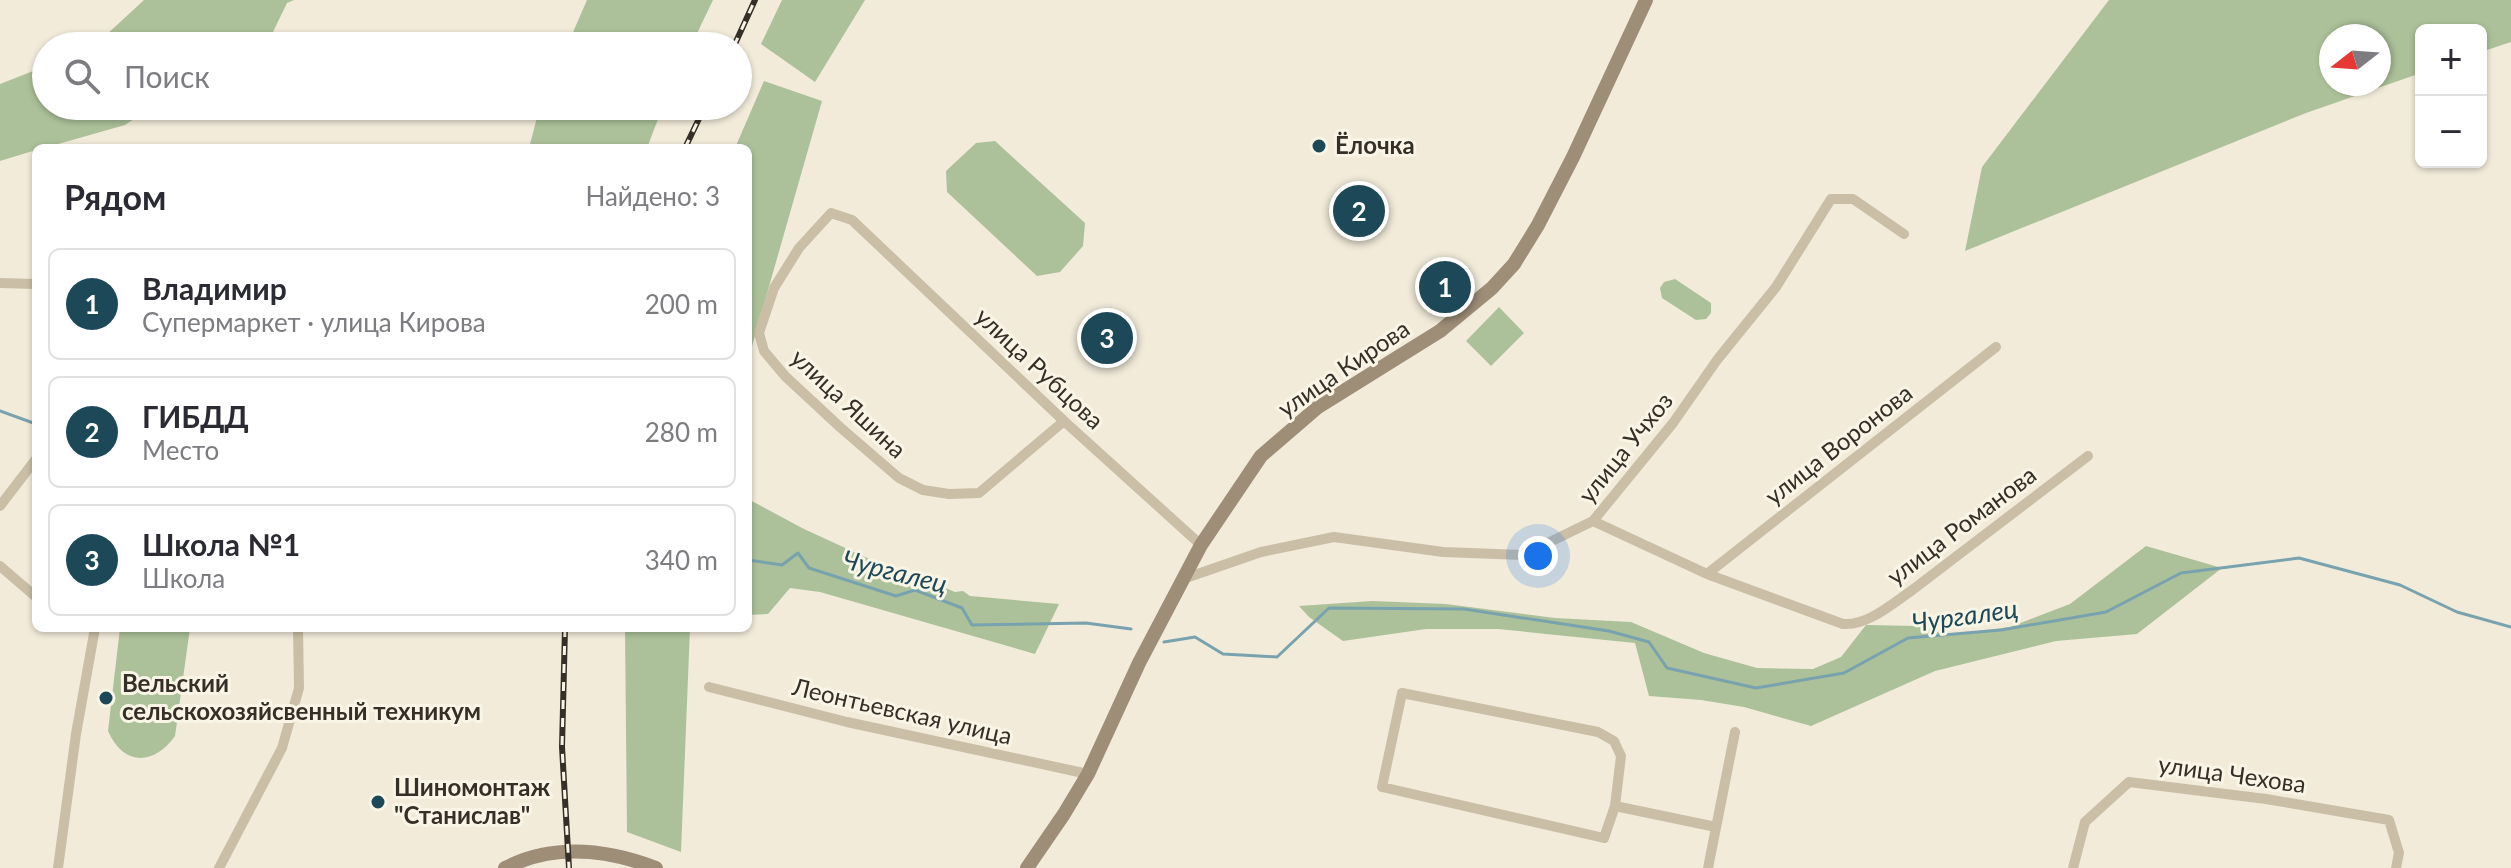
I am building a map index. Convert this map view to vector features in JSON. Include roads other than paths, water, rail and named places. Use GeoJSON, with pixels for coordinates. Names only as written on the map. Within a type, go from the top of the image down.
{"type":"FeatureCollection","features":[{"type":"Feature","properties":{"kind":"main road","name":"улица Кирова"},"geometry":{"type":"LineString","coordinates":[[1027,868],[1088,774],[1139,663],[1201,545],[1261,456],[1318,407],[1440,331],[1492,288],[1514,264],[1573,157],[1646,0]]}},
{"type":"Feature","properties":{"kind":"main road"},"geometry":{"type":"LineString","coordinates":[[505,868],[535,856],[586,851],[625,857],[656,868]]}},
{"type":"Feature","properties":{"kind":"street","name":"улица Учхоз"},"geometry":{"type":"LineString","coordinates":[[1183,579],[1261,552],[1334,537],[1443,552],[1523,555],[1593,521],[1673,423],[1717,360],[1776,287],[1831,199],[1853,199],[1904,234]]}},
{"type":"Feature","properties":{"kind":"street","name":"улица Яшина"},"geometry":{"type":"LineString","coordinates":[[852,220],[831,213],[799,248],[774,288],[759,333],[764,351],[785,376],[899,478],[923,490],[949,494],[979,493],[1064,421]]}},
{"type":"Feature","properties":{"kind":"street","name":"улица Рубцова"},"geometry":{"type":"LineString","coordinates":[[852,220],[1064,421],[1201,545]]}},
{"type":"Feature","properties":{"kind":"street"},"geometry":{"type":"LineString","coordinates":[[0,283],[32,284]]}},
{"type":"Feature","properties":{"kind":"street","name":"улица Воронова"},"geometry":{"type":"LineString","coordinates":[[1707,574],[1996,347]]}},
{"type":"Feature","properties":{"kind":"street","name":"улица Романова"},"geometry":{"type":"LineString","coordinates":[[1707,574],[1843,624],[1856,623],[1885,609],[1911,591],[2088,456]]}},
{"type":"Feature","properties":{"kind":"street"},"geometry":{"type":"LineString","coordinates":[[0,506],[32,464]]}},
{"type":"Feature","properties":{"kind":"street"},"geometry":{"type":"LineString","coordinates":[[1593,521],[1707,574]]}},
{"type":"Feature","properties":{"kind":"street"},"geometry":{"type":"LineString","coordinates":[[0,566],[32,594]]}},
{"type":"Feature","properties":{"kind":"street"},"geometry":{"type":"LineString","coordinates":[[58,868],[76,734],[96,632]]}},
{"type":"Feature","properties":{"kind":"street"},"geometry":{"type":"LineString","coordinates":[[219,868],[282,748],[299,688],[298,632]]}},
{"type":"Feature","properties":{"kind":"street","name":"Леонтьевская улица"},"geometry":{"type":"LineString","coordinates":[[709,687],[847,722],[1088,774]]}},
{"type":"Feature","properties":{"kind":"street"},"geometry":{"type":"LineString","coordinates":[[1402,693],[1598,732],[1614,741],[1621,756],[1615,806],[1604,838],[1382,787],[1402,693]]}},
{"type":"Feature","properties":{"kind":"street"},"geometry":{"type":"LineString","coordinates":[[1708,868],[1735,732]]}},
{"type":"Feature","properties":{"kind":"street","name":"улица Чехова"},"geometry":{"type":"LineString","coordinates":[[2073,868],[2085,822],[2129,782],[2266,799],[2389,820],[2399,853],[2396,868]]}},
{"type":"Feature","properties":{"kind":"street"},"geometry":{"type":"LineString","coordinates":[[1615,806],[1716,827]]}},
{"type":"Feature","properties":{"kind":"waterway","name":"Чургалец"},"geometry":{"type":"LineString","coordinates":[[0,411],[32,423]]}},
{"type":"Feature","properties":{"kind":"waterway","name":"Чургалец"},"geometry":{"type":"LineString","coordinates":[[752,561],[782,565],[798,553],[809,568],[896,596],[915,590],[962,608],[972,625],[1086,623],[1131,629]]}},
{"type":"Feature","properties":{"kind":"waterway","name":"Чургалец"},"geometry":{"type":"LineString","coordinates":[[1164,642],[1195,637],[1223,654],[1277,657],[1329,608],[1464,609],[1609,631],[1649,642],[1667,668],[1756,688],[1844,673],[1908,638],[2001,630],[2106,612],[2181,573],[2299,558],[2400,585],[2457,612],[2511,627]]}},
{"type":"Feature","properties":{"kind":"railway"},"geometry":{"type":"LineString","coordinates":[[740,32],[755,0]]}},
{"type":"Feature","properties":{"kind":"railway"},"geometry":{"type":"LineString","coordinates":[[687,144],[698,120]]}},
{"type":"Feature","properties":{"kind":"railway"},"geometry":{"type":"LineString","coordinates":[[565,632],[562,747],[569,868]]}},
{"type":"Feature","properties":{"kind":"place","name":"Ёлочка"},"geometry":{"type":"Point","coordinates":[1319,146]}},
{"type":"Feature","properties":{"kind":"place","name":"ГИБДД"},"geometry":{"type":"Point","coordinates":[1359,211]}},
{"type":"Feature","properties":{"kind":"place","name":"Владимир"},"geometry":{"type":"Point","coordinates":[1445,287]}},
{"type":"Feature","properties":{"kind":"place","name":"Школа №1"},"geometry":{"type":"Point","coordinates":[1107,338]}},
{"type":"Feature","properties":{"kind":"place","name":"Вельский сельскохозяйсвенный техникум"},"geometry":{"type":"Point","coordinates":[106,698]}},
{"type":"Feature","properties":{"kind":"place","name":"Шиномонтаж \"Станислав\""},"geometry":{"type":"Point","coordinates":[378,802]}}]}
